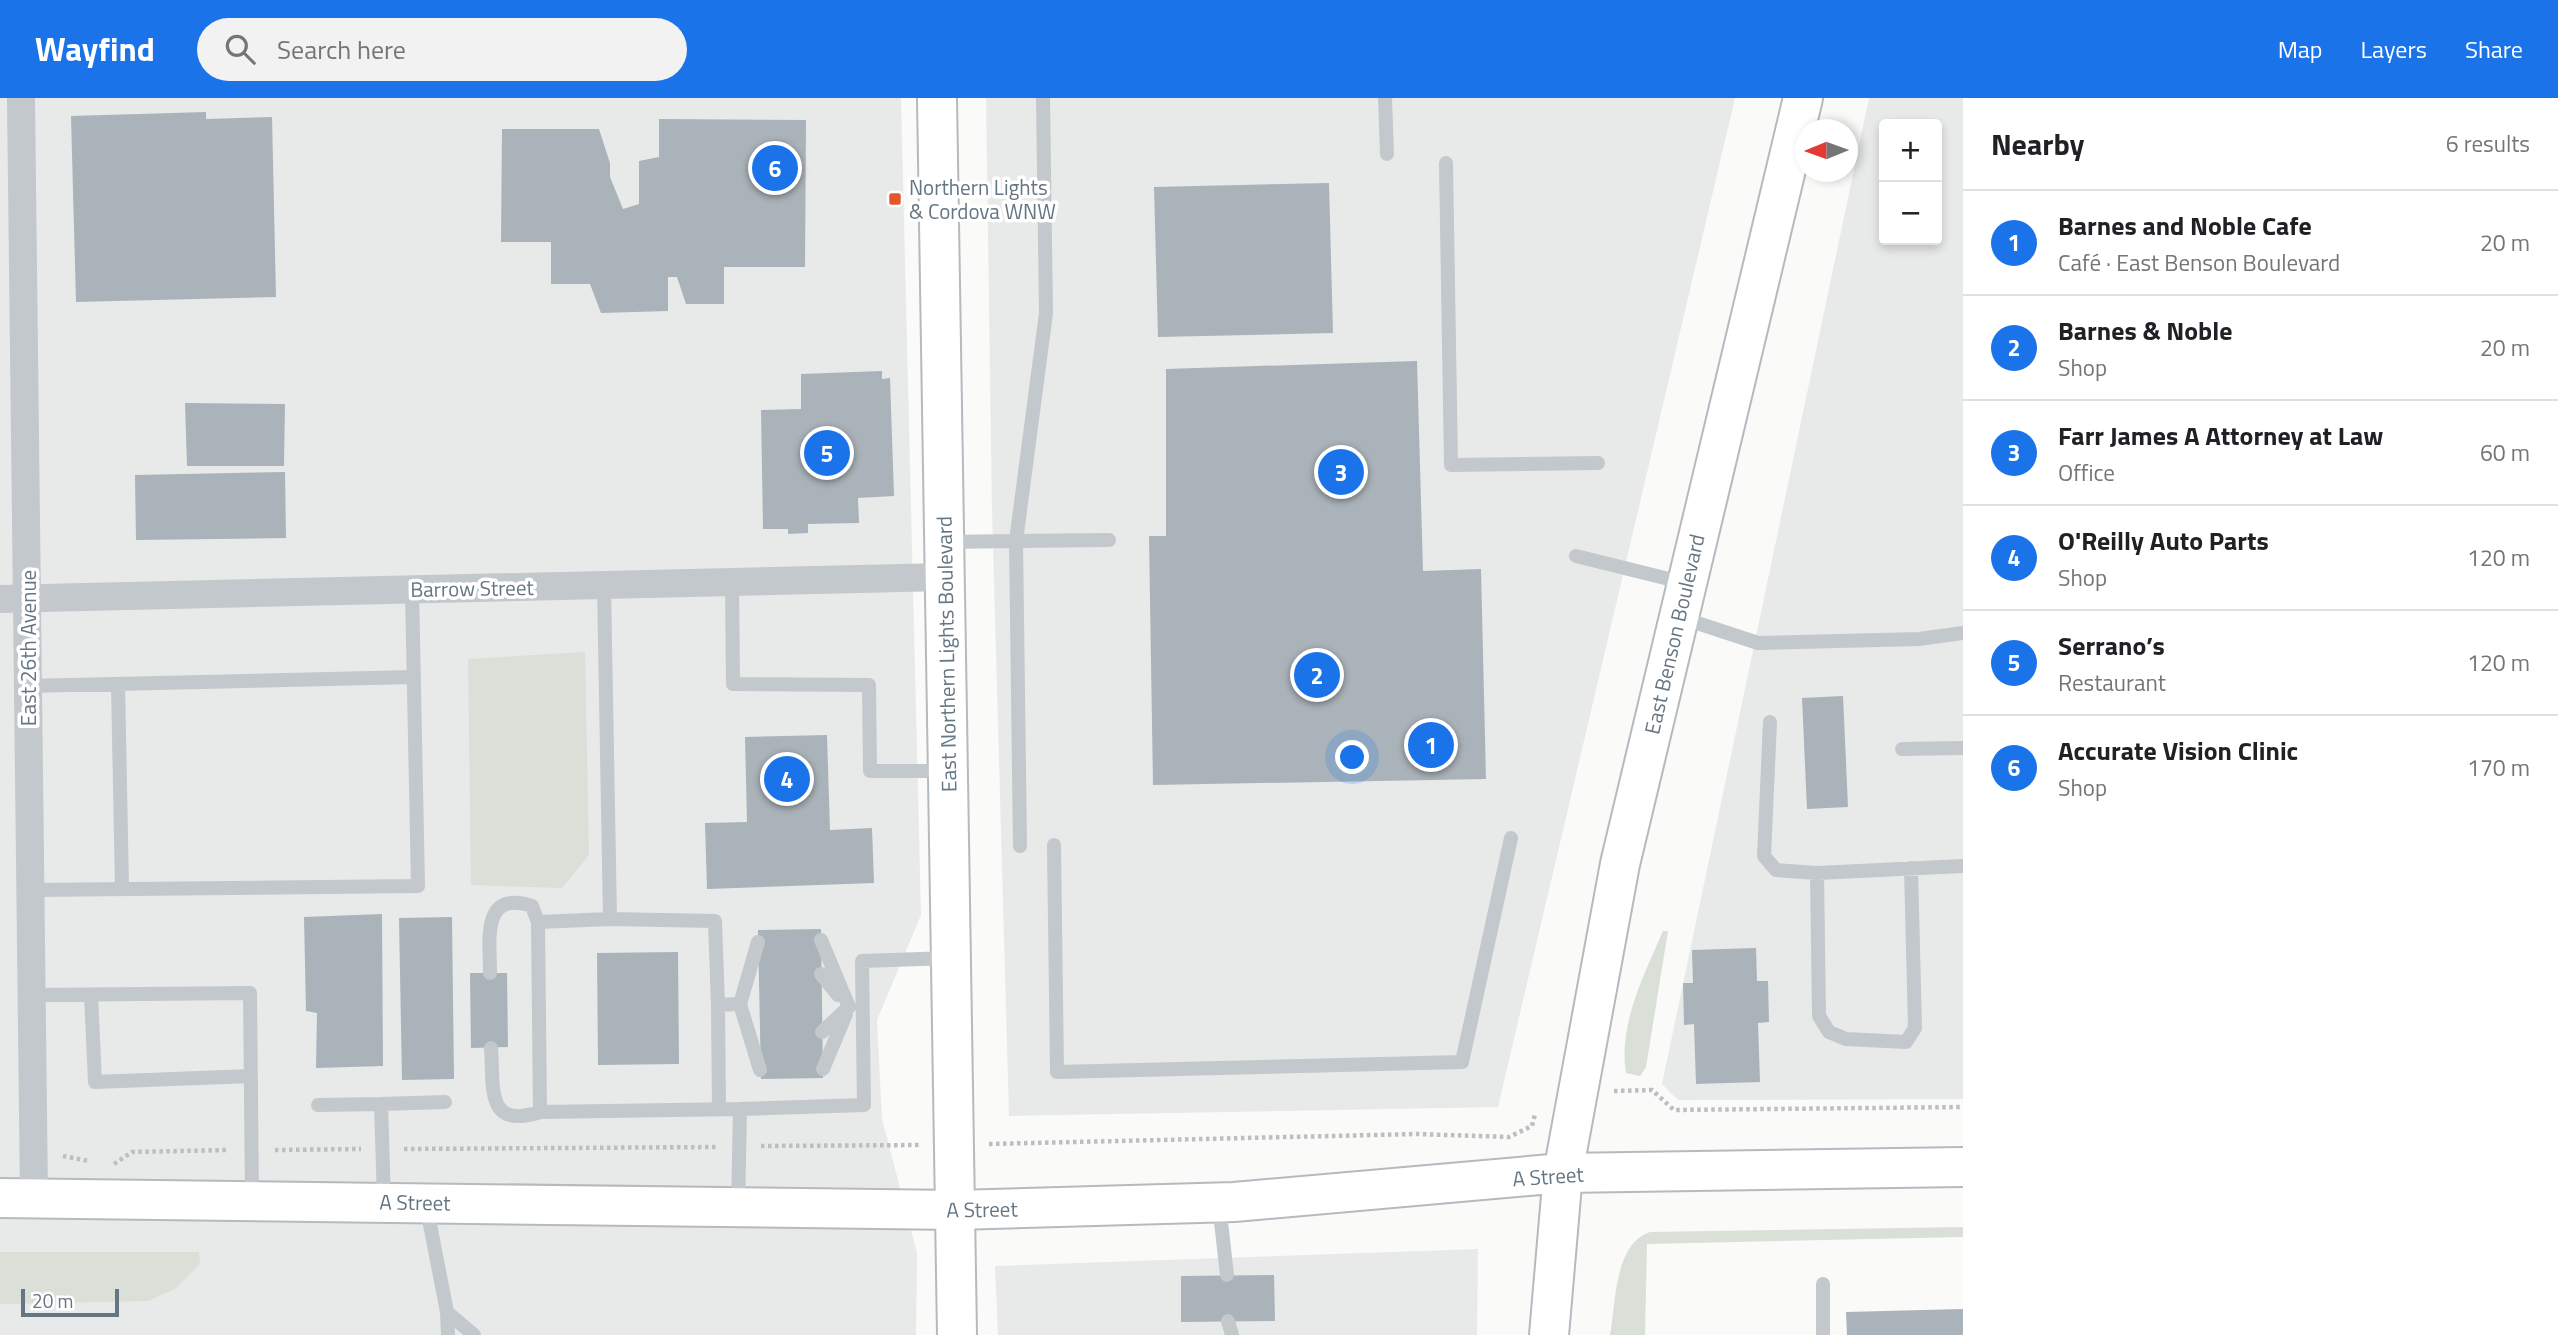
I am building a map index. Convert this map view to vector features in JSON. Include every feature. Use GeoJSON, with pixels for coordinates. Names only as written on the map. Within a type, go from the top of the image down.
{"type":"FeatureCollection","features":[{"type":"Feature","properties":{"kind":"main road","name":"East Northern Lights Boulevard"},"geometry":{"type":"LineString","coordinates":[[937,98],[957,1335]]}},
{"type":"Feature","properties":{"kind":"main road","name":"East Benson Boulevard"},"geometry":{"type":"LineString","coordinates":[[1549,1335],[1563,1173],[1620,864],[1803,98]]}},
{"type":"Feature","properties":{"kind":"main road","name":"A Street"},"geometry":{"type":"LineString","coordinates":[[17,1197],[956,1210],[1219,1202],[1563,1173],[1963,1167]]}},
{"type":"Feature","properties":{"kind":"street","name":"East 26th Avenue"},"geometry":{"type":"LineString","coordinates":[[17,1197],[33,995],[21,98]]}},
{"type":"Feature","properties":{"kind":"street","name":"Barrow Street"},"geometry":{"type":"LineString","coordinates":[[0,599],[732,582],[944,560]]}},
{"type":"Feature","properties":{"kind":"lane"},"geometry":{"type":"LineString","coordinates":[[1020,846],[1016,541],[1046,313],[1043,98]]}},
{"type":"Feature","properties":{"kind":"lane"},"geometry":{"type":"LineString","coordinates":[[1385,98],[1387,154]]}},
{"type":"Feature","properties":{"kind":"lane"},"geometry":{"type":"LineString","coordinates":[[1446,163],[1451,465],[1598,463]]}},
{"type":"Feature","properties":{"kind":"lane"},"geometry":{"type":"LineString","coordinates":[[944,560],[1016,541],[1110,540]]}},
{"type":"Feature","properties":{"kind":"lane"},"geometry":{"type":"LineString","coordinates":[[1576,556],[1681,600],[1758,643],[1919,639],[1963,633]]}},
{"type":"Feature","properties":{"kind":"lane"},"geometry":{"type":"LineString","coordinates":[[732,582],[733,684],[869,685],[870,771],[947,771]]}},
{"type":"Feature","properties":{"kind":"lane"},"geometry":{"type":"LineString","coordinates":[[604,585],[610,919]]}},
{"type":"Feature","properties":{"kind":"lane"},"geometry":{"type":"LineString","coordinates":[[32,890],[418,886],[412,589]]}},
{"type":"Feature","properties":{"kind":"lane"},"geometry":{"type":"LineString","coordinates":[[27,686],[414,677]]}},
{"type":"Feature","properties":{"kind":"lane"},"geometry":{"type":"LineString","coordinates":[[118,684],[122,889]]}},
{"type":"Feature","properties":{"kind":"lane"},"geometry":{"type":"LineString","coordinates":[[1770,722],[1764,856],[1776,870],[1817,873],[1963,866]]}},
{"type":"Feature","properties":{"kind":"lane"},"geometry":{"type":"LineString","coordinates":[[1902,749],[1963,748]]}},
{"type":"Feature","properties":{"kind":"lane"},"geometry":{"type":"LineString","coordinates":[[1054,845],[1057,1072],[1462,1062],[1511,838]]}},
{"type":"Feature","properties":{"kind":"lane"},"geometry":{"type":"LineString","coordinates":[[1817,873],[1819,1016],[1829,1032],[1846,1039],[1906,1042],[1915,1028],[1911,868]]}},
{"type":"Feature","properties":{"kind":"lane"},"geometry":{"type":"LineString","coordinates":[[490,973],[491,919],[499,906],[514,900],[532,906],[538,922],[540,1112]]}},
{"type":"Feature","properties":{"kind":"lane"},"geometry":{"type":"LineString","coordinates":[[538,922],[610,919],[715,921],[719,1109]]}},
{"type":"Feature","properties":{"kind":"lane"},"geometry":{"type":"LineString","coordinates":[[821,940],[856,1007]]}},
{"type":"Feature","properties":{"kind":"lane"},"geometry":{"type":"LineString","coordinates":[[758,942],[740,1004],[760,1070]]}},
{"type":"Feature","properties":{"kind":"lane"},"geometry":{"type":"LineString","coordinates":[[492,1048],[496,1107],[505,1115],[520,1118],[540,1112],[864,1105],[856,1007],[863,961],[951,958]]}},
{"type":"Feature","properties":{"kind":"lane"},"geometry":{"type":"LineString","coordinates":[[821,974],[856,1007]]}},
{"type":"Feature","properties":{"kind":"lane"},"geometry":{"type":"LineString","coordinates":[[740,1004],[759,975]]}},
{"type":"Feature","properties":{"kind":"lane"},"geometry":{"type":"LineString","coordinates":[[33,995],[250,993],[252,1200]]}},
{"type":"Feature","properties":{"kind":"lane"},"geometry":{"type":"LineString","coordinates":[[91,995],[94,1082],[251,1076]]}},
{"type":"Feature","properties":{"kind":"lane"},"geometry":{"type":"LineString","coordinates":[[718,1005],[740,1004]]}},
{"type":"Feature","properties":{"kind":"lane"},"geometry":{"type":"LineString","coordinates":[[740,1004],[760,1033]]}},
{"type":"Feature","properties":{"kind":"lane"},"geometry":{"type":"LineString","coordinates":[[822,1032],[856,1007]]}},
{"type":"Feature","properties":{"kind":"lane"},"geometry":{"type":"LineString","coordinates":[[823,1069],[856,1007]]}},
{"type":"Feature","properties":{"kind":"lane"},"geometry":{"type":"LineString","coordinates":[[318,1105],[444,1102]]}},
{"type":"Feature","properties":{"kind":"lane"},"geometry":{"type":"LineString","coordinates":[[381,1104],[384,1202]]}},
{"type":"Feature","properties":{"kind":"lane"},"geometry":{"type":"LineString","coordinates":[[738,1207],[740,1109]]}},
{"type":"Feature","properties":{"kind":"lane"},"geometry":{"type":"LineString","coordinates":[[426,1202],[447,1312],[448,1335]]}},
{"type":"Feature","properties":{"kind":"lane"},"geometry":{"type":"LineString","coordinates":[[1219,1202],[1227,1275]]}},
{"type":"Feature","properties":{"kind":"lane"},"geometry":{"type":"LineString","coordinates":[[1823,1284],[1823,1335]]}},
{"type":"Feature","properties":{"kind":"lane"},"geometry":{"type":"LineString","coordinates":[[447,1312],[474,1335]]}},
{"type":"Feature","properties":{"kind":"shaded area"},"geometry":{"type":"Polygon","coordinates":[[[0,98],[901,98],[921,915],[877,1020],[882,1119],[917,1253],[916,1335],[0,1335],[0,98]]]}},
{"type":"Feature","properties":{"kind":"shaded area"},"geometry":{"type":"Polygon","coordinates":[[[986,98],[1735,98],[1498,1107],[1009,1116],[992,510],[986,98]]]}},
{"type":"Feature","properties":{"kind":"shaded area"},"geometry":{"type":"Polygon","coordinates":[[[1869,98],[1963,98],[1963,1099],[1678,1100],[1662,1084],[1851,182],[1858,182],[1858,150],[1869,98]]]}},
{"type":"Feature","properties":{"kind":"shaded area"},"geometry":{"type":"Polygon","coordinates":[[[585,652],[589,855],[562,888],[471,885],[468,659],[585,652]]]}},
{"type":"Feature","properties":{"kind":"shaded area"},"geometry":{"type":"Polygon","coordinates":[[[1663,931],[1668,931],[1646,1067],[1640,1076],[1626,1073],[1626,1037],[1634,1000],[1663,931]]]}},
{"type":"Feature","properties":{"kind":"shaded area"},"geometry":{"type":"Polygon","coordinates":[[[1963,1227],[1963,1237],[1647,1244],[1645,1335],[1610,1335],[1623,1261],[1638,1239],[1650,1232],[1963,1227]]]}},
{"type":"Feature","properties":{"kind":"shaded area"},"geometry":{"type":"Polygon","coordinates":[[[1478,1249],[1477,1335],[998,1335],[995,1266],[1478,1249]]]}},
{"type":"Feature","properties":{"kind":"shaded area"},"geometry":{"type":"Polygon","coordinates":[[[0,1252],[199,1252],[200,1264],[175,1289],[148,1301],[0,1304],[0,1252]]]}},
{"type":"Feature","properties":{"kind":"building"},"geometry":{"type":"Polygon","coordinates":[[[206,112],[206,119],[272,117],[276,297],[76,302],[71,116],[206,112]]]}},
{"type":"Feature","properties":{"kind":"building"},"geometry":{"type":"Polygon","coordinates":[[[659,119],[806,120],[805,267],[724,267],[724,304],[686,304],[677,277],[668,277],[668,311],[601,313],[590,284],[551,284],[551,242],[501,242],[502,129],[599,129],[610,163],[610,177],[623,209],[639,204],[639,161],[659,157],[659,119]]]}},
{"type":"Feature","properties":{"kind":"building"},"geometry":{"type":"Polygon","coordinates":[[[1329,183],[1333,333],[1158,337],[1154,187],[1329,183]]]}},
{"type":"Feature","properties":{"kind":"building"},"geometry":{"type":"Polygon","coordinates":[[[1417,361],[1423,571],[1481,569],[1486,779],[1153,785],[1149,536],[1166,536],[1166,369],[1417,361]]]}},
{"type":"Feature","properties":{"kind":"building"},"geometry":{"type":"Polygon","coordinates":[[[882,371],[882,379],[890,378],[894,496],[858,498],[859,523],[808,524],[808,533],[788,534],[788,529],[763,529],[761,410],[801,409],[801,374],[882,371]]]}},
{"type":"Feature","properties":{"kind":"building"},"geometry":{"type":"Polygon","coordinates":[[[185,403],[285,404],[284,466],[187,466],[185,403]]]}},
{"type":"Feature","properties":{"kind":"building"},"geometry":{"type":"Polygon","coordinates":[[[285,472],[286,538],[136,540],[135,475],[285,472]]]}},
{"type":"Feature","properties":{"kind":"building"},"geometry":{"type":"Polygon","coordinates":[[[1843,696],[1848,807],[1807,809],[1802,698],[1843,696]]]}},
{"type":"Feature","properties":{"kind":"building"},"geometry":{"type":"Polygon","coordinates":[[[827,735],[830,830],[872,828],[874,883],[707,889],[705,823],[747,822],[745,737],[827,735]]]}},
{"type":"Feature","properties":{"kind":"building"},"geometry":{"type":"Polygon","coordinates":[[[382,914],[383,1066],[316,1068],[317,1013],[306,1011],[304,917],[382,914]]]}},
{"type":"Feature","properties":{"kind":"building"},"geometry":{"type":"Polygon","coordinates":[[[452,917],[454,1079],[402,1080],[399,918],[452,917]]]}},
{"type":"Feature","properties":{"kind":"building"},"geometry":{"type":"Polygon","coordinates":[[[821,929],[823,1078],[761,1079],[758,930],[821,929]]]}},
{"type":"Feature","properties":{"kind":"building"},"geometry":{"type":"Polygon","coordinates":[[[1756,948],[1757,981],[1768,981],[1769,1022],[1758,1023],[1760,1082],[1696,1084],[1694,1024],[1684,1025],[1683,983],[1693,983],[1692,950],[1756,948]]]}},
{"type":"Feature","properties":{"kind":"building"},"geometry":{"type":"Polygon","coordinates":[[[678,952],[679,1064],[598,1065],[597,953],[678,952]]]}},
{"type":"Feature","properties":{"kind":"building"},"geometry":{"type":"Polygon","coordinates":[[[470,973],[507,973],[508,1047],[471,1048],[470,973]]]}},
{"type":"Feature","properties":{"kind":"building"},"geometry":{"type":"Polygon","coordinates":[[[1274,1275],[1275,1321],[1181,1322],[1181,1276],[1274,1275]]]}},
{"type":"Feature","properties":{"kind":"building"},"geometry":{"type":"Polygon","coordinates":[[[1963,1309],[1963,1335],[1847,1335],[1846,1312],[1963,1309]]]}},
{"type":"Feature","properties":{"kind":"place","name":"Accurate Vision Clinic"},"geometry":{"type":"Point","coordinates":[775,168]}},
{"type":"Feature","properties":{"kind":"place","name":"Northern Lights & Cordova WNW"},"geometry":{"type":"Point","coordinates":[895,199]}},
{"type":"Feature","properties":{"kind":"place","name":"Serrano’s"},"geometry":{"type":"Point","coordinates":[827,453]}},
{"type":"Feature","properties":{"kind":"place","name":"Farr James A Attorney at Law"},"geometry":{"type":"Point","coordinates":[1341,472]}},
{"type":"Feature","properties":{"kind":"place","name":"Barnes & Noble"},"geometry":{"type":"Point","coordinates":[1317,675]}},
{"type":"Feature","properties":{"kind":"place","name":"Barnes and Noble Cafe"},"geometry":{"type":"Point","coordinates":[1431,745]}},
{"type":"Feature","properties":{"kind":"place","name":"O'Reilly Auto Parts"},"geometry":{"type":"Point","coordinates":[787,779]}}]}
